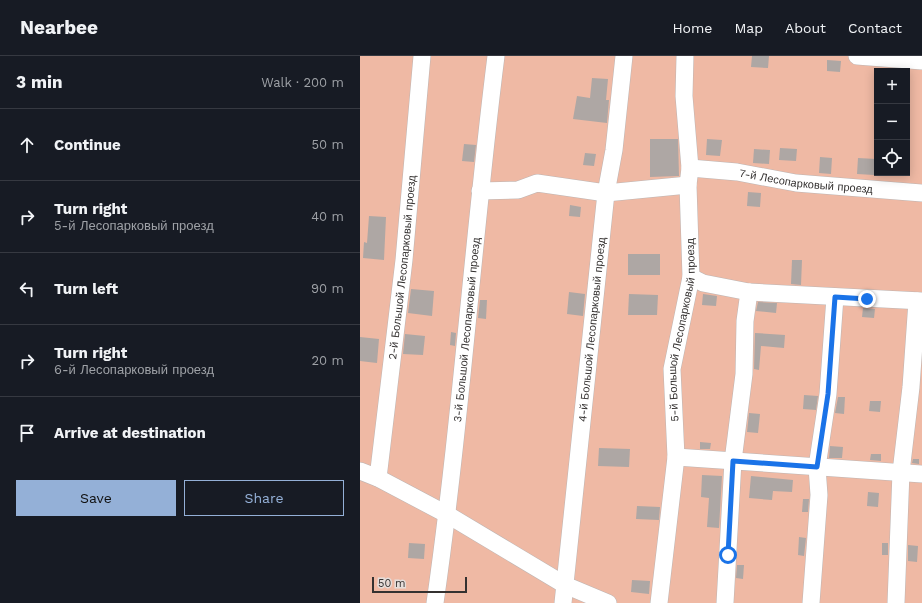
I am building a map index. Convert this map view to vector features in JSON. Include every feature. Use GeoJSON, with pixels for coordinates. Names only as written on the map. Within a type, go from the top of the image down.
{"type":"FeatureCollection","features":[{"type":"Feature","properties":{"kind":"street","name":"2-й Большой Лесопарковый проезд"},"geometry":{"type":"LineString","coordinates":[[378,478],[404,260],[422,56]]}},
{"type":"Feature","properties":{"kind":"street","name":"3-й Большой Лесопарковый проезд"},"geometry":{"type":"LineString","coordinates":[[435,603],[448,515],[480,190],[496,56]]}},
{"type":"Feature","properties":{"kind":"street","name":"4-й Большой Лесопарковый проезд"},"geometry":{"type":"LineString","coordinates":[[563,603],[606,193],[614,150],[624,56]]}},
{"type":"Feature","properties":{"kind":"street","name":"5-й Большой Лесопарковый проезд"},"geometry":{"type":"LineString","coordinates":[[659,603],[676,457],[672,370],[691,277],[689,176],[684,96],[685,56]]}},
{"type":"Feature","properties":{"kind":"street"},"geometry":{"type":"LineString","coordinates":[[857,56],[922,61]]}},
{"type":"Feature","properties":{"kind":"street","name":"7-й Лесопарковый проезд"},"geometry":{"type":"LineString","coordinates":[[480,190],[518,190],[537,183],[606,193],[689,176],[737,172],[796,183],[922,193]]}},
{"type":"Feature","properties":{"kind":"street"},"geometry":{"type":"LineString","coordinates":[[691,277],[703,283],[749,292],[919,301],[901,472],[896,603]]}},
{"type":"Feature","properties":{"kind":"street"},"geometry":{"type":"LineString","coordinates":[[725,603],[733,461],[744,374],[745,321],[749,292]]}},
{"type":"Feature","properties":{"kind":"street"},"geometry":{"type":"LineString","coordinates":[[811,603],[819,495],[817,467],[828,394],[835,297]]}},
{"type":"Feature","properties":{"kind":"street"},"geometry":{"type":"LineString","coordinates":[[676,457],[922,474]]}},
{"type":"Feature","properties":{"kind":"street"},"geometry":{"type":"LineString","coordinates":[[360,471],[378,478],[448,515],[565,585],[608,603]]}},
{"type":"Feature","properties":{"kind":"shaded area"},"geometry":{"type":"Polygon","coordinates":[[[360,56],[922,56],[922,603],[360,603],[360,56]]]}},
{"type":"Feature","properties":{"kind":"building"},"geometry":{"type":"Polygon","coordinates":[[[752,56],[769,56],[768,68],[751,67],[752,56]]]}},
{"type":"Feature","properties":{"kind":"building"},"geometry":{"type":"Polygon","coordinates":[[[827,60],[841,61],[840,72],[827,71],[827,60]]]}},
{"type":"Feature","properties":{"kind":"building"},"geometry":{"type":"Polygon","coordinates":[[[592,78],[608,79],[606,100],[609,100],[607,123],[573,119],[577,96],[590,98],[592,78]]]}},
{"type":"Feature","properties":{"kind":"building"},"geometry":{"type":"Polygon","coordinates":[[[650,139],[678,139],[679,176],[650,177],[650,139]]]}},
{"type":"Feature","properties":{"kind":"building"},"geometry":{"type":"Polygon","coordinates":[[[707,139],[722,140],[720,156],[706,155],[707,139]]]}},
{"type":"Feature","properties":{"kind":"building"},"geometry":{"type":"Polygon","coordinates":[[[464,144],[476,145],[474,162],[462,161],[464,144]]]}},
{"type":"Feature","properties":{"kind":"building"},"geometry":{"type":"Polygon","coordinates":[[[780,148],[797,149],[796,161],[779,160],[780,148]]]}},
{"type":"Feature","properties":{"kind":"building"},"geometry":{"type":"Polygon","coordinates":[[[754,149],[770,150],[769,164],[753,163],[754,149]]]}},
{"type":"Feature","properties":{"kind":"building"},"geometry":{"type":"Polygon","coordinates":[[[585,153],[596,154],[594,166],[583,165],[585,153]]]}},
{"type":"Feature","properties":{"kind":"building"},"geometry":{"type":"Polygon","coordinates":[[[820,157],[832,158],[831,174],[819,173],[820,157]]]}},
{"type":"Feature","properties":{"kind":"building"},"geometry":{"type":"Polygon","coordinates":[[[858,158],[874,159],[874,175],[857,174],[858,158]]]}},
{"type":"Feature","properties":{"kind":"building"},"geometry":{"type":"Polygon","coordinates":[[[748,192],[761,193],[760,207],[747,206],[748,192]]]}},
{"type":"Feature","properties":{"kind":"building"},"geometry":{"type":"Polygon","coordinates":[[[570,205],[581,207],[580,217],[569,216],[570,205]]]}},
{"type":"Feature","properties":{"kind":"building"},"geometry":{"type":"Polygon","coordinates":[[[369,216],[386,217],[384,260],[363,258],[364,242],[367,243],[369,216]]]}},
{"type":"Feature","properties":{"kind":"building"},"geometry":{"type":"Polygon","coordinates":[[[628,254],[660,254],[660,275],[628,275],[628,254]]]}},
{"type":"Feature","properties":{"kind":"building"},"geometry":{"type":"Polygon","coordinates":[[[792,260],[802,260],[801,285],[791,284],[792,260]]]}},
{"type":"Feature","properties":{"kind":"building"},"geometry":{"type":"Polygon","coordinates":[[[411,289],[434,291],[432,316],[408,313],[411,289]]]}},
{"type":"Feature","properties":{"kind":"building"},"geometry":{"type":"Polygon","coordinates":[[[569,292],[585,294],[583,316],[567,314],[569,292]]]}},
{"type":"Feature","properties":{"kind":"building"},"geometry":{"type":"Polygon","coordinates":[[[629,294],[658,295],[657,315],[628,315],[629,294]]]}},
{"type":"Feature","properties":{"kind":"building"},"geometry":{"type":"Polygon","coordinates":[[[703,294],[717,296],[716,306],[702,305],[703,294]]]}},
{"type":"Feature","properties":{"kind":"building"},"geometry":{"type":"Polygon","coordinates":[[[480,300],[487,300],[486,319],[478,318],[480,300]]]}},
{"type":"Feature","properties":{"kind":"building"},"geometry":{"type":"Polygon","coordinates":[[[758,302],[777,303],[776,313],[756,311],[758,302]]]}},
{"type":"Feature","properties":{"kind":"building"},"geometry":{"type":"Polygon","coordinates":[[[863,308],[875,309],[874,318],[862,317],[863,308]]]}},
{"type":"Feature","properties":{"kind":"building"},"geometry":{"type":"Polygon","coordinates":[[[451,332],[456,333],[455,346],[450,345],[451,332]]]}},
{"type":"Feature","properties":{"kind":"building"},"geometry":{"type":"Polygon","coordinates":[[[755,333],[785,335],[784,348],[761,346],[759,370],[754,369],[755,333]]]}},
{"type":"Feature","properties":{"kind":"building"},"geometry":{"type":"Polygon","coordinates":[[[405,334],[425,336],[423,355],[403,354],[405,334]]]}},
{"type":"Feature","properties":{"kind":"building"},"geometry":{"type":"Polygon","coordinates":[[[360,337],[379,339],[377,363],[360,361],[360,337]]]}},
{"type":"Feature","properties":{"kind":"building"},"geometry":{"type":"Polygon","coordinates":[[[804,395],[818,396],[816,410],[803,409],[804,395]]]}},
{"type":"Feature","properties":{"kind":"building"},"geometry":{"type":"Polygon","coordinates":[[[838,397],[845,397],[844,414],[835,413],[838,397]]]}},
{"type":"Feature","properties":{"kind":"building"},"geometry":{"type":"Polygon","coordinates":[[[870,401],[881,401],[880,412],[869,411],[870,401]]]}},
{"type":"Feature","properties":{"kind":"building"},"geometry":{"type":"Polygon","coordinates":[[[749,413],[760,414],[758,433],[747,432],[749,413]]]}},
{"type":"Feature","properties":{"kind":"building"},"geometry":{"type":"Polygon","coordinates":[[[700,442],[711,443],[710,449],[700,449],[700,442]]]}},
{"type":"Feature","properties":{"kind":"building"},"geometry":{"type":"Polygon","coordinates":[[[830,446],[843,447],[842,458],[829,458],[830,446]]]}},
{"type":"Feature","properties":{"kind":"building"},"geometry":{"type":"Polygon","coordinates":[[[599,448],[630,449],[629,467],[598,466],[599,448]]]}},
{"type":"Feature","properties":{"kind":"building"},"geometry":{"type":"Polygon","coordinates":[[[871,454],[881,454],[881,461],[870,460],[871,454]]]}},
{"type":"Feature","properties":{"kind":"building"},"geometry":{"type":"Polygon","coordinates":[[[913,459],[919,459],[919,464],[912,463],[913,459]]]}},
{"type":"Feature","properties":{"kind":"building"},"geometry":{"type":"Polygon","coordinates":[[[702,475],[722,476],[719,528],[707,527],[709,498],[701,497],[702,475]]]}},
{"type":"Feature","properties":{"kind":"building"},"geometry":{"type":"Polygon","coordinates":[[[751,476],[793,480],[792,492],[773,491],[772,500],[749,498],[751,476]]]}},
{"type":"Feature","properties":{"kind":"building"},"geometry":{"type":"Polygon","coordinates":[[[868,492],[879,493],[878,507],[867,506],[868,492]]]}},
{"type":"Feature","properties":{"kind":"building"},"geometry":{"type":"Polygon","coordinates":[[[803,499],[809,499],[808,512],[802,512],[803,499]]]}},
{"type":"Feature","properties":{"kind":"building"},"geometry":{"type":"Polygon","coordinates":[[[637,506],[660,507],[659,520],[636,519],[637,506]]]}},
{"type":"Feature","properties":{"kind":"building"},"geometry":{"type":"Polygon","coordinates":[[[799,537],[806,538],[804,556],[798,555],[799,537]]]}},
{"type":"Feature","properties":{"kind":"building"},"geometry":{"type":"Polygon","coordinates":[[[409,543],[425,544],[424,559],[408,558],[409,543]]]}},
{"type":"Feature","properties":{"kind":"building"},"geometry":{"type":"Polygon","coordinates":[[[882,543],[888,543],[888,555],[882,555],[882,543]]]}},
{"type":"Feature","properties":{"kind":"building"},"geometry":{"type":"Polygon","coordinates":[[[908,545],[918,546],[917,562],[908,561],[908,545]]]}},
{"type":"Feature","properties":{"kind":"building"},"geometry":{"type":"Polygon","coordinates":[[[737,565],[744,565],[743,579],[736,578],[737,565]]]}},
{"type":"Feature","properties":{"kind":"building"},"geometry":{"type":"Polygon","coordinates":[[[632,580],[650,581],[649,594],[631,592],[632,580]]]}},
{"type":"Feature","properties":{"kind":"route"},"geometry":{"type":"LineString","coordinates":[[728,555],[733,461],[817,467],[828,394],[835,297],[867,299]]}}]}
